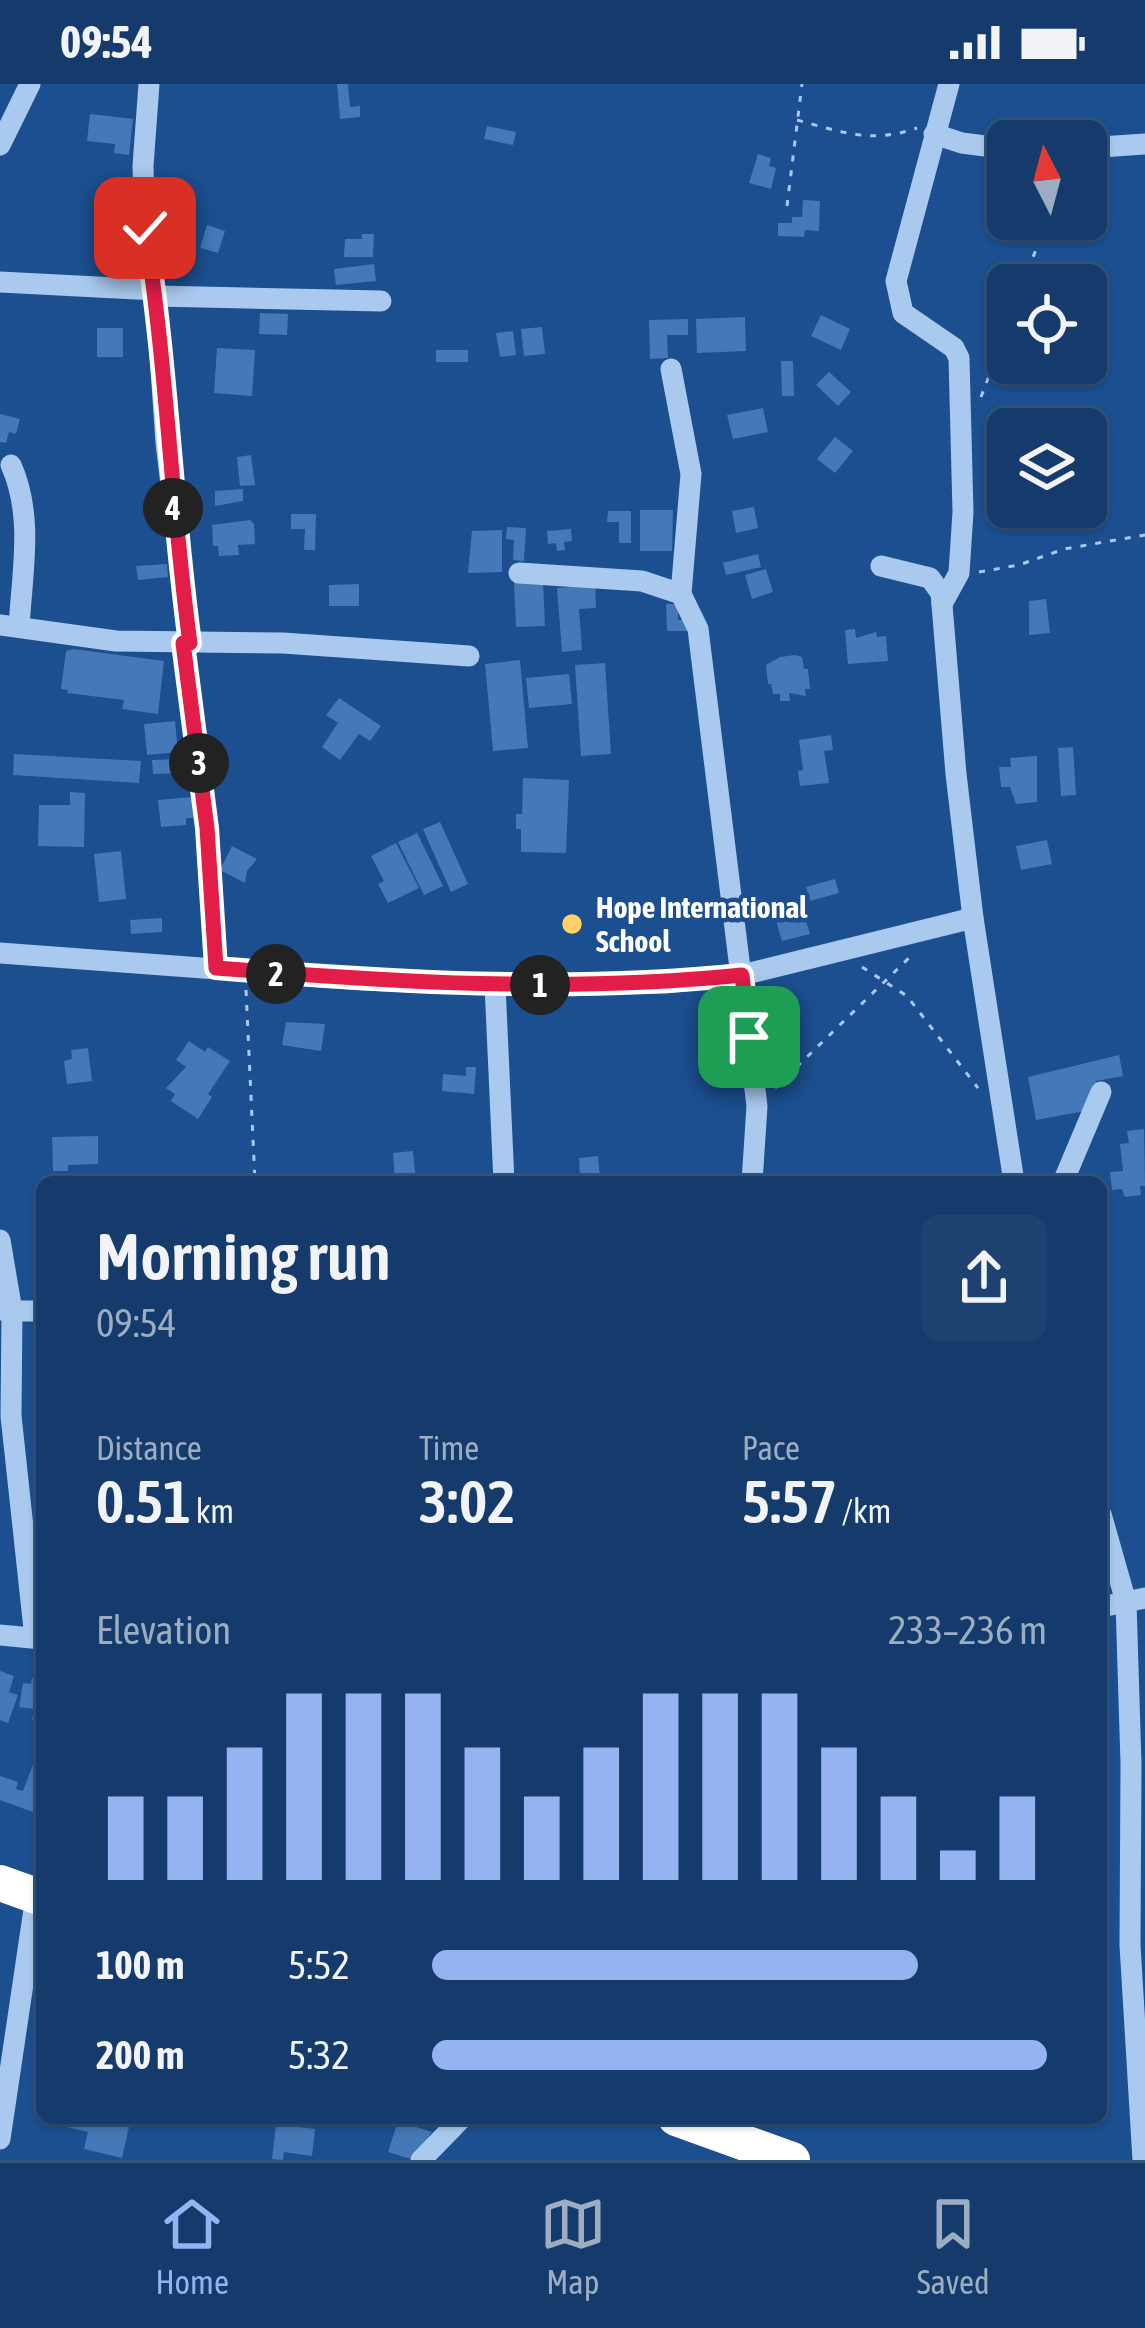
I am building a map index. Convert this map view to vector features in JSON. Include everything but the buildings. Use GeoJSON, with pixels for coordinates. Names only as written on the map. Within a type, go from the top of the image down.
{"type":"FeatureCollection","features":[{"type":"Feature","properties":{"kind":"highway"},"geometry":{"type":"LineString","coordinates":[[0,1883],[36,1896]]}},
{"type":"Feature","properties":{"kind":"highway"},"geometry":{"type":"LineString","coordinates":[[693,2124],[792,2160]]}},
{"type":"Feature","properties":{"kind":"street"},"geometry":{"type":"LineString","coordinates":[[0,145],[30,84]]}},
{"type":"Feature","properties":{"kind":"street"},"geometry":{"type":"LineString","coordinates":[[149,84],[142,166],[145,228],[156,293],[216,968]]}},
{"type":"Feature","properties":{"kind":"street"},"geometry":{"type":"LineString","coordinates":[[942,604],[959,573],[963,512],[959,358],[954,348],[903,313],[896,281],[949,84]]}},
{"type":"Feature","properties":{"kind":"street"},"geometry":{"type":"LineString","coordinates":[[935,129],[962,143],[987,146]]}},
{"type":"Feature","properties":{"kind":"street"},"geometry":{"type":"LineString","coordinates":[[1107,147],[1145,144]]}},
{"type":"Feature","properties":{"kind":"street"},"geometry":{"type":"LineString","coordinates":[[0,282],[382,301]]}},
{"type":"Feature","properties":{"kind":"street"},"geometry":{"type":"LineString","coordinates":[[671,369],[691,474],[681,595],[698,628],[707,676],[714,774],[757,1106],[752,1176]]}},
{"type":"Feature","properties":{"kind":"street"},"geometry":{"type":"LineString","coordinates":[[11,465],[25,510],[9,626],[116,641],[284,644],[469,656]]}},
{"type":"Feature","properties":{"kind":"street"},"geometry":{"type":"LineString","coordinates":[[880,566],[930,578],[941,593],[956,774],[1013,1176]]}},
{"type":"Feature","properties":{"kind":"street"},"geometry":{"type":"LineString","coordinates":[[519,573],[642,580],[681,595]]}},
{"type":"Feature","properties":{"kind":"street"},"geometry":{"type":"LineString","coordinates":[[0,953],[495,985],[665,983],[742,975],[974,919]]}},
{"type":"Feature","properties":{"kind":"street"},"geometry":{"type":"LineString","coordinates":[[495,985],[504,1176]]}},
{"type":"Feature","properties":{"kind":"street"},"geometry":{"type":"LineString","coordinates":[[1066,1176],[1101,1092]]}},
{"type":"Feature","properties":{"kind":"street"},"geometry":{"type":"LineString","coordinates":[[0,1240],[11,1416],[36,1615]]}},
{"type":"Feature","properties":{"kind":"street"},"geometry":{"type":"LineString","coordinates":[[1107,1529],[1135,1600],[1130,1945],[1143,2160]]}},
{"type":"Feature","properties":{"kind":"street"},"geometry":{"type":"LineString","coordinates":[[0,1635],[36,1639]]}},
{"type":"Feature","properties":{"kind":"street"},"geometry":{"type":"LineString","coordinates":[[0,2138],[36,1916]]}},
{"type":"Feature","properties":{"kind":"street"},"geometry":{"type":"LineString","coordinates":[[422,2160],[456,2124]]}},
{"type":"Feature","properties":{"kind":"path"},"geometry":{"type":"LineString","coordinates":[[787,206],[802,84]]}},
{"type":"Feature","properties":{"kind":"path"},"geometry":{"type":"LineString","coordinates":[[797,120],[871,137],[935,129]]}},
{"type":"Feature","properties":{"kind":"path"},"geometry":{"type":"LineString","coordinates":[[960,441],[987,376]]}},
{"type":"Feature","properties":{"kind":"path"},"geometry":{"type":"LineString","coordinates":[[959,573],[1019,565],[1064,549],[1145,535]]}},
{"type":"Feature","properties":{"kind":"path"},"geometry":{"type":"LineString","coordinates":[[840,953],[907,996],[969,1080],[1002,1111]]}},
{"type":"Feature","properties":{"kind":"path"},"geometry":{"type":"LineString","coordinates":[[757,1106],[914,954]]}},
{"type":"Feature","properties":{"kind":"path"},"geometry":{"type":"LineString","coordinates":[[246,970],[255,1176]]}},
{"type":"Feature","properties":{"kind":"place","name":"Hope International School"},"geometry":{"type":"Point","coordinates":[572,924]}},
{"type":"Feature","properties":{"kind":"route"},"geometry":{"type":"LineString","coordinates":[[145,228],[156,296],[166,442],[190,643],[183,643],[207,828],[216,968],[495,985],[665,983],[742,975],[749,1037]]}}]}
